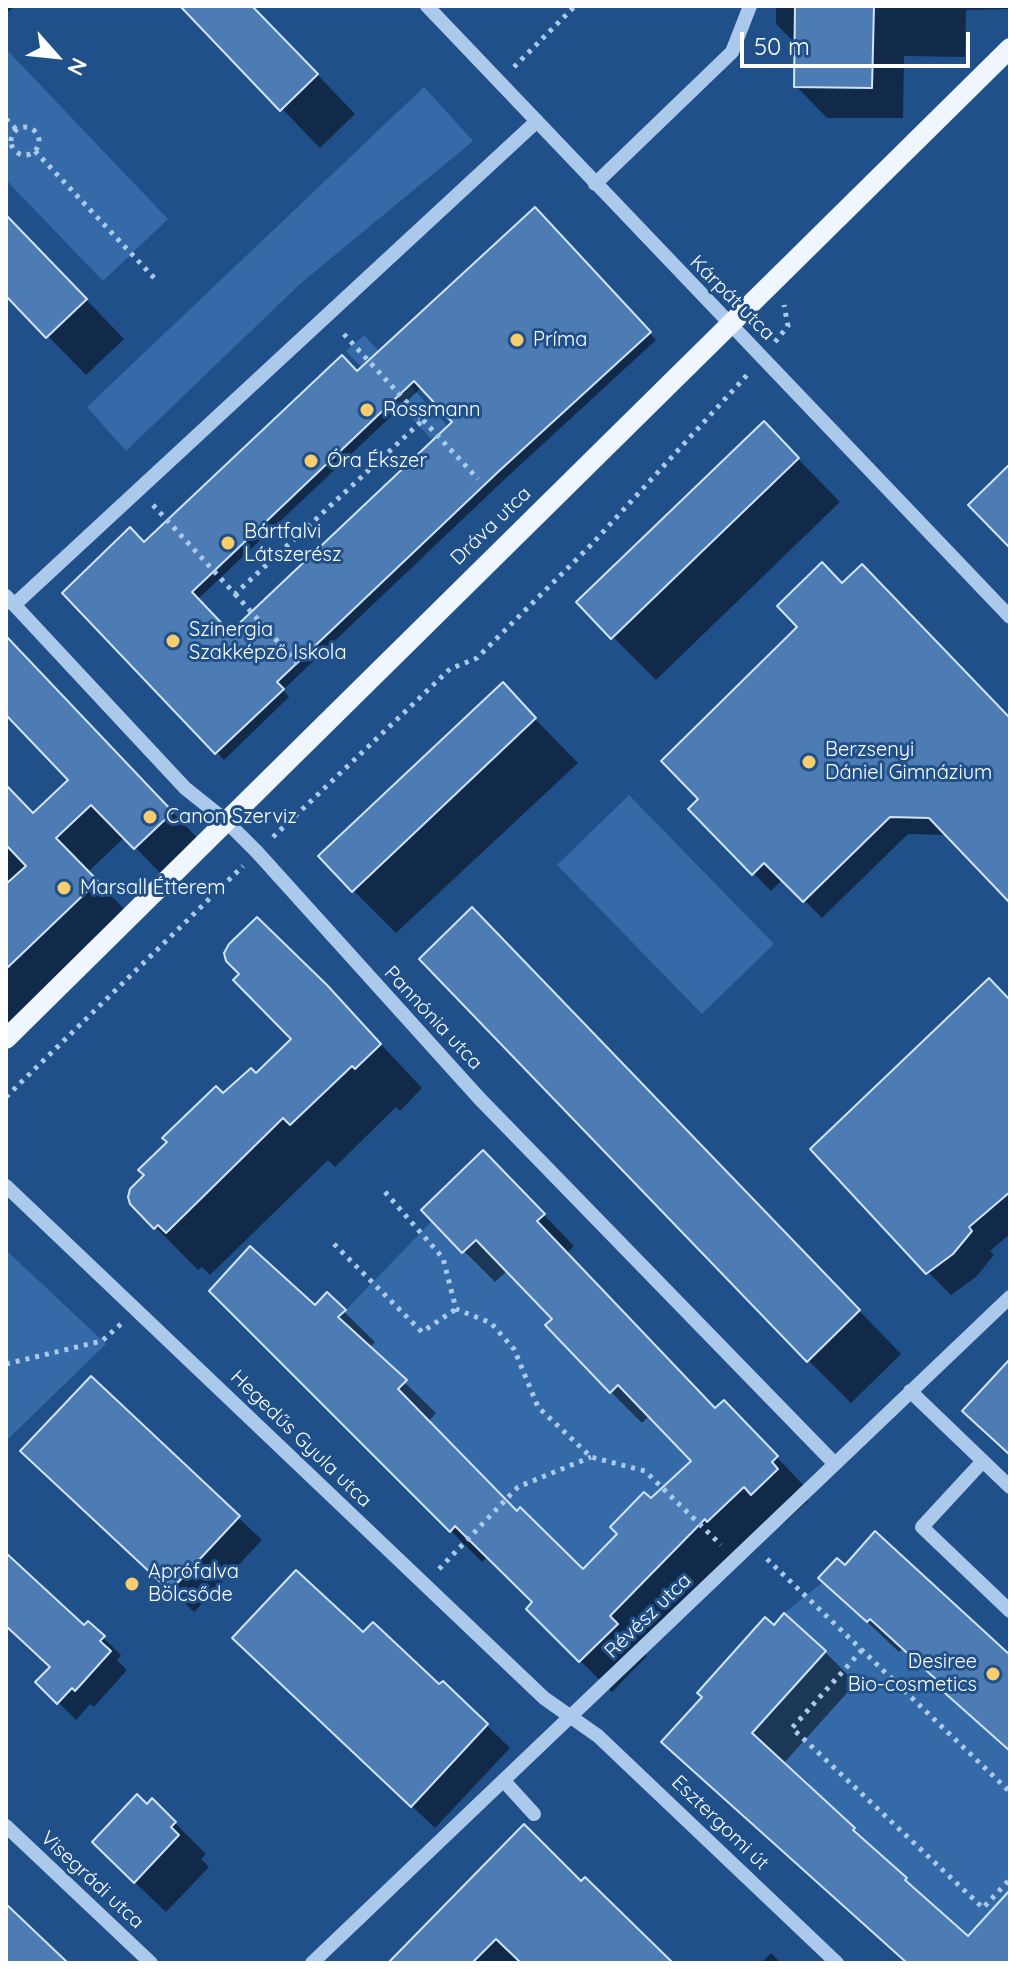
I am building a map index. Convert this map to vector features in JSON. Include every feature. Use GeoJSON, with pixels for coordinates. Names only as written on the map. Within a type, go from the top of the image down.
{"type":"FeatureCollection","features":[{"type":"Feature","properties":{"kind":"main road","name":"Dráva utca"},"geometry":{"type":"LineString","coordinates":[[6,1039],[1010,48]]}},
{"type":"Feature","properties":{"kind":"street","name":"Kárpát utca"},"geometry":{"type":"LineString","coordinates":[[427,6],[1010,617]]}},
{"type":"Feature","properties":{"kind":"street"},"geometry":{"type":"LineString","coordinates":[[595,184],[732,52],[750,6]]}},
{"type":"Feature","properties":{"kind":"street"},"geometry":{"type":"LineString","coordinates":[[10,601],[139,490],[537,121]]}},
{"type":"Feature","properties":{"kind":"street","name":"Pannónia utca"},"geometry":{"type":"LineString","coordinates":[[10,601],[185,788],[225,820],[257,852],[479,1098],[834,1463]]}},
{"type":"Feature","properties":{"kind":"street","name":"Hegedűs Gyula utca"},"geometry":{"type":"LineString","coordinates":[[6,1186],[544,1698],[571,1717]]}},
{"type":"Feature","properties":{"kind":"street","name":"Révész utca"},"geometry":{"type":"LineString","coordinates":[[312,1963],[1010,1297]]}},
{"type":"Feature","properties":{"kind":"street"},"geometry":{"type":"LineString","coordinates":[[910,1391],[1010,1487]]}},
{"type":"Feature","properties":{"kind":"street"},"geometry":{"type":"LineString","coordinates":[[983,1461],[922,1527],[1010,1611]]}},
{"type":"Feature","properties":{"kind":"street","name":"Esztergomi út"},"geometry":{"type":"LineString","coordinates":[[571,1717],[598,1736],[837,1963]]}},
{"type":"Feature","properties":{"kind":"street"},"geometry":{"type":"LineString","coordinates":[[504,1781],[534,1814]]}},
{"type":"Feature","properties":{"kind":"street","name":"Visegrádi utca"},"geometry":{"type":"LineString","coordinates":[[6,1826],[151,1963]]}},
{"type":"Feature","properties":{"kind":"path"},"geometry":{"type":"LineString","coordinates":[[499,81],[575,6]]}},
{"type":"Feature","properties":{"kind":"path"},"geometry":{"type":"LineString","coordinates":[[6,119],[16,129]]}},
{"type":"Feature","properties":{"kind":"path"},"geometry":{"type":"LineString","coordinates":[[25,126],[36,132],[40,142],[35,151],[27,155],[18,154],[10,145],[11,135],[16,129],[25,126]]}},
{"type":"Feature","properties":{"kind":"path"},"geometry":{"type":"LineString","coordinates":[[35,151],[157,281]]}},
{"type":"Feature","properties":{"kind":"path"},"geometry":{"type":"LineString","coordinates":[[327,316],[478,479]]}},
{"type":"Feature","properties":{"kind":"path"},"geometry":{"type":"LineString","coordinates":[[6,1097],[144,960],[450,669],[477,658],[592,544],[788,326]]}},
{"type":"Feature","properties":{"kind":"path"},"geometry":{"type":"LineString","coordinates":[[235,594],[423,420]]}},
{"type":"Feature","properties":{"kind":"path"},"geometry":{"type":"LineString","coordinates":[[139,490],[298,664]]}},
{"type":"Feature","properties":{"kind":"path"},"geometry":{"type":"LineString","coordinates":[[385,1192],[443,1258],[456,1309]]}},
{"type":"Feature","properties":{"kind":"path"},"geometry":{"type":"LineString","coordinates":[[334,1244],[422,1332],[456,1309]]}},
{"type":"Feature","properties":{"kind":"path"},"geometry":{"type":"LineString","coordinates":[[456,1309],[491,1323],[514,1349],[538,1407],[591,1457],[645,1471],[736,1560]]}},
{"type":"Feature","properties":{"kind":"path"},"geometry":{"type":"LineString","coordinates":[[6,1364],[102,1341],[137,1311]]}},
{"type":"Feature","properties":{"kind":"path"},"geometry":{"type":"LineString","coordinates":[[424,1584],[518,1487],[591,1457]]}},
{"type":"Feature","properties":{"kind":"path"},"geometry":{"type":"LineString","coordinates":[[751,1545],[1010,1792]]}},
{"type":"Feature","properties":{"kind":"path"},"geometry":{"type":"LineString","coordinates":[[862,1650],[792,1728],[983,1908],[1010,1879]]}},
{"type":"Feature","properties":{"kind":"shaded area"},"geometry":{"type":"Polygon","coordinates":[[[6,49],[168,219],[103,281],[6,180],[6,49]]]}},
{"type":"Feature","properties":{"kind":"shaded area"},"geometry":{"type":"Polygon","coordinates":[[[424,87],[473,141],[300,284],[126,451],[87,407],[424,87]]]}},
{"type":"Feature","properties":{"kind":"shaded area"},"geometry":{"type":"Polygon","coordinates":[[[364,335],[494,477],[480,489],[346,351],[364,335]]]}},
{"type":"Feature","properties":{"kind":"shaded area"},"geometry":{"type":"Polygon","coordinates":[[[629,795],[774,944],[702,1014],[557,865],[629,795]]]}},
{"type":"Feature","properties":{"kind":"shaded area"},"geometry":{"type":"Polygon","coordinates":[[[432,1221],[476,1240],[552,1319],[545,1326],[609,1393],[618,1385],[691,1461],[651,1499],[644,1492],[610,1527],[617,1534],[577,1575],[558,1545],[520,1507],[479,1549],[455,1526],[493,1487],[398,1389],[406,1380],[339,1317],[432,1221]]]}},
{"type":"Feature","properties":{"kind":"shaded area"},"geometry":{"type":"Polygon","coordinates":[[[6,1250],[106,1344],[6,1441],[6,1250]]]}},
{"type":"Feature","properties":{"kind":"shaded area"},"geometry":{"type":"Polygon","coordinates":[[[823,1582],[866,1622],[877,1611],[887,1635],[917,1662],[946,1677],[938,1687],[968,1715],[977,1705],[1010,1751],[1010,1890],[980,1923],[966,1956],[957,1926],[922,1895],[898,1888],[907,1878],[849,1836],[855,1828],[801,1791],[808,1782],[769,1748],[761,1756],[745,1741],[826,1651],[784,1613],[823,1582]]]}},
{"type":"Feature","properties":{"kind":"building"},"geometry":{"type":"Polygon","coordinates":[[[180,6],[252,6],[318,74],[280,111],[180,6]]]}},
{"type":"Feature","properties":{"kind":"building"},"geometry":{"type":"Polygon","coordinates":[[[795,6],[874,6],[872,88],[794,87],[795,6]]]}},
{"type":"Feature","properties":{"kind":"building"},"geometry":{"type":"Polygon","coordinates":[[[535,207],[651,332],[277,682],[284,689],[215,754],[62,593],[130,527],[144,542],[342,355],[357,371],[535,207]],[[414,381],[192,592],[230,632],[452,422],[414,381]]]}},
{"type":"Feature","properties":{"kind":"building"},"geometry":{"type":"Polygon","coordinates":[[[6,215],[87,299],[46,338],[6,296],[6,215]]]}},
{"type":"Feature","properties":{"kind":"building"},"geometry":{"type":"Polygon","coordinates":[[[764,421],[799,458],[611,639],[576,602],[764,421]]]}},
{"type":"Feature","properties":{"kind":"building"},"geometry":{"type":"Polygon","coordinates":[[[1010,464],[1010,548],[968,505],[1010,464]]]}},
{"type":"Feature","properties":{"kind":"building"},"geometry":{"type":"Polygon","coordinates":[[[822,562],[842,583],[862,564],[1010,718],[1010,903],[929,818],[890,817],[803,902],[764,863],[752,875],[688,809],[698,799],[661,761],[797,627],[777,606],[822,562]]]}},
{"type":"Feature","properties":{"kind":"building"},"geometry":{"type":"Polygon","coordinates":[[[6,636],[173,812],[134,849],[91,805],[56,838],[98,881],[6,969],[6,884],[26,866],[6,845],[6,785],[33,813],[68,780],[6,715],[6,636]]]}},
{"type":"Feature","properties":{"kind":"building"},"geometry":{"type":"Polygon","coordinates":[[[503,682],[536,718],[352,892],[318,856],[503,682]]]}},
{"type":"Feature","properties":{"kind":"building"},"geometry":{"type":"Polygon","coordinates":[[[472,907],[860,1310],[807,1362],[419,959],[472,907]]]}},
{"type":"Feature","properties":{"kind":"building"},"geometry":{"type":"Polygon","coordinates":[[[257,917],[327,985],[381,1044],[355,1069],[352,1066],[290,1125],[283,1118],[166,1233],[158,1225],[154,1229],[130,1204],[130,1189],[144,1175],[138,1170],[167,1142],[162,1138],[216,1086],[223,1093],[251,1068],[256,1073],[291,1039],[233,980],[239,974],[226,961],[224,953],[229,944],[257,917]]]}},
{"type":"Feature","properties":{"kind":"building"},"geometry":{"type":"Polygon","coordinates":[[[989,978],[1010,1000],[1010,1192],[969,1227],[972,1231],[953,1254],[926,1274],[810,1149],[989,978]]]}},
{"type":"Feature","properties":{"kind":"building"},"geometry":{"type":"Polygon","coordinates":[[[483,1150],[545,1214],[537,1221],[715,1408],[724,1400],[778,1456],[772,1462],[778,1469],[751,1495],[744,1487],[707,1522],[705,1519],[610,1616],[618,1624],[579,1662],[526,1609],[532,1602],[455,1526],[450,1532],[209,1291],[250,1246],[315,1305],[327,1292],[346,1310],[338,1317],[407,1380],[398,1389],[517,1511],[520,1507],[583,1569],[617,1534],[610,1527],[644,1492],[651,1498],[691,1461],[618,1385],[610,1393],[545,1325],[552,1319],[476,1240],[462,1253],[421,1210],[483,1150]]]}},
{"type":"Feature","properties":{"kind":"building"},"geometry":{"type":"Polygon","coordinates":[[[1010,1359],[1010,1455],[962,1411],[1010,1359]]]}},
{"type":"Feature","properties":{"kind":"building"},"geometry":{"type":"Polygon","coordinates":[[[91,1376],[240,1516],[170,1591],[20,1451],[91,1376]]]}},
{"type":"Feature","properties":{"kind":"building"},"geometry":{"type":"Polygon","coordinates":[[[875,1531],[1010,1655],[1010,1751],[937,1686],[940,1683],[870,1619],[867,1622],[818,1578],[837,1558],[845,1565],[875,1531]]]}},
{"type":"Feature","properties":{"kind":"building"},"geometry":{"type":"Polygon","coordinates":[[[6,1553],[84,1625],[88,1621],[105,1636],[100,1641],[111,1651],[75,1691],[72,1688],[57,1704],[35,1682],[50,1667],[6,1626],[6,1553]]]}},
{"type":"Feature","properties":{"kind":"building"},"geometry":{"type":"Polygon","coordinates":[[[296,1570],[363,1632],[373,1622],[439,1684],[443,1681],[488,1724],[411,1807],[232,1638],[296,1570]]]}},
{"type":"Feature","properties":{"kind":"building"},"geometry":{"type":"Polygon","coordinates":[[[784,1613],[826,1651],[752,1733],[968,1936],[1010,1890],[1010,1963],[907,1963],[661,1742],[702,1697],[697,1693],[765,1617],[774,1625],[784,1613]]]}},
{"type":"Feature","properties":{"kind":"building"},"geometry":{"type":"Polygon","coordinates":[[[137,1794],[147,1804],[152,1798],[176,1822],[171,1827],[179,1835],[134,1883],[92,1842],[137,1794]]]}},
{"type":"Feature","properties":{"kind":"building"},"geometry":{"type":"Polygon","coordinates":[[[524,1824],[581,1881],[585,1877],[673,1963],[521,1963],[496,1939],[472,1963],[388,1963],[524,1824]]]}},
{"type":"Feature","properties":{"kind":"building"},"geometry":{"type":"Polygon","coordinates":[[[6,1904],[68,1963],[6,1963],[6,1904]]]}},
{"type":"Feature","properties":{"kind":"place","name":"Príma"},"geometry":{"type":"Point","coordinates":[517,340]}},
{"type":"Feature","properties":{"kind":"place","name":"Rossmann"},"geometry":{"type":"Point","coordinates":[367,410]}},
{"type":"Feature","properties":{"kind":"place","name":"Óra Ékszer"},"geometry":{"type":"Point","coordinates":[311,461]}},
{"type":"Feature","properties":{"kind":"place","name":"Bártfalvi Látszerész"},"geometry":{"type":"Point","coordinates":[228,543]}},
{"type":"Feature","properties":{"kind":"place","name":"Szinergia Szakképző Iskola"},"geometry":{"type":"Point","coordinates":[173,641]}},
{"type":"Feature","properties":{"kind":"place","name":"Berzsenyi Dániel Gimnázium"},"geometry":{"type":"Point","coordinates":[809,762]}},
{"type":"Feature","properties":{"kind":"place","name":"Canon Szerviz"},"geometry":{"type":"Point","coordinates":[150,817]}},
{"type":"Feature","properties":{"kind":"place","name":"Marsall Étterem"},"geometry":{"type":"Point","coordinates":[64,888]}},
{"type":"Feature","properties":{"kind":"place","name":"Aprófalva Bölcsőde"},"geometry":{"type":"Point","coordinates":[132,1584]}},
{"type":"Feature","properties":{"kind":"place","name":"Desiree Bio-cosmetics"},"geometry":{"type":"Point","coordinates":[993,1674]}}]}
